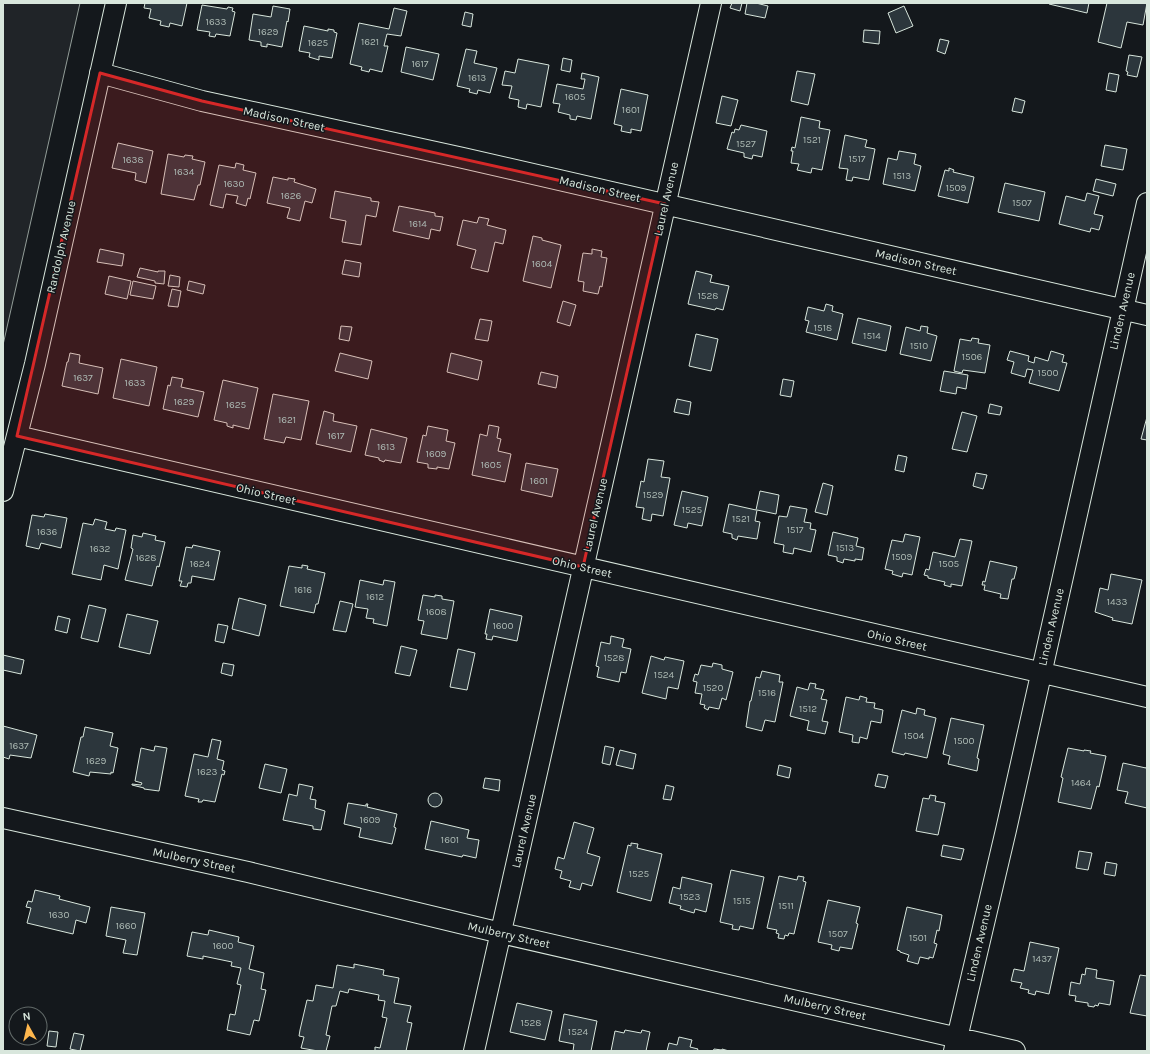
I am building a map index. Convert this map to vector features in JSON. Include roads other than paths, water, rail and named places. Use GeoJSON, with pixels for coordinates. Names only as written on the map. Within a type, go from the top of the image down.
{"type":"FeatureCollection","features":[{"type":"Feature","properties":{"kind":"street","name":"Randolph Avenue"},"geometry":{"type":"LineString","coordinates":[[3,491],[35,364],[116,3]]}},
{"type":"Feature","properties":{"kind":"street","name":"Laurel Avenue"},"geometry":{"type":"LineString","coordinates":[[474,1051],[665,204],[712,3]]}},
{"type":"Feature","properties":{"kind":"street","name":"Madison Street"},"geometry":{"type":"LineString","coordinates":[[100,73],[202,101],[455,156],[1147,315]]}},
{"type":"Feature","properties":{"kind":"street","name":"Linden Avenue"},"geometry":{"type":"LineString","coordinates":[[955,1044],[1006,830],[1147,203]]}},
{"type":"Feature","properties":{"kind":"street","name":"Ohio Street"},"geometry":{"type":"LineString","coordinates":[[17,436],[1147,697]]}},
{"type":"Feature","properties":{"kind":"street","name":"Mulberry Street"},"geometry":{"type":"LineString","coordinates":[[3,818],[248,872],[955,1044],[1015,1051]]}}]}
